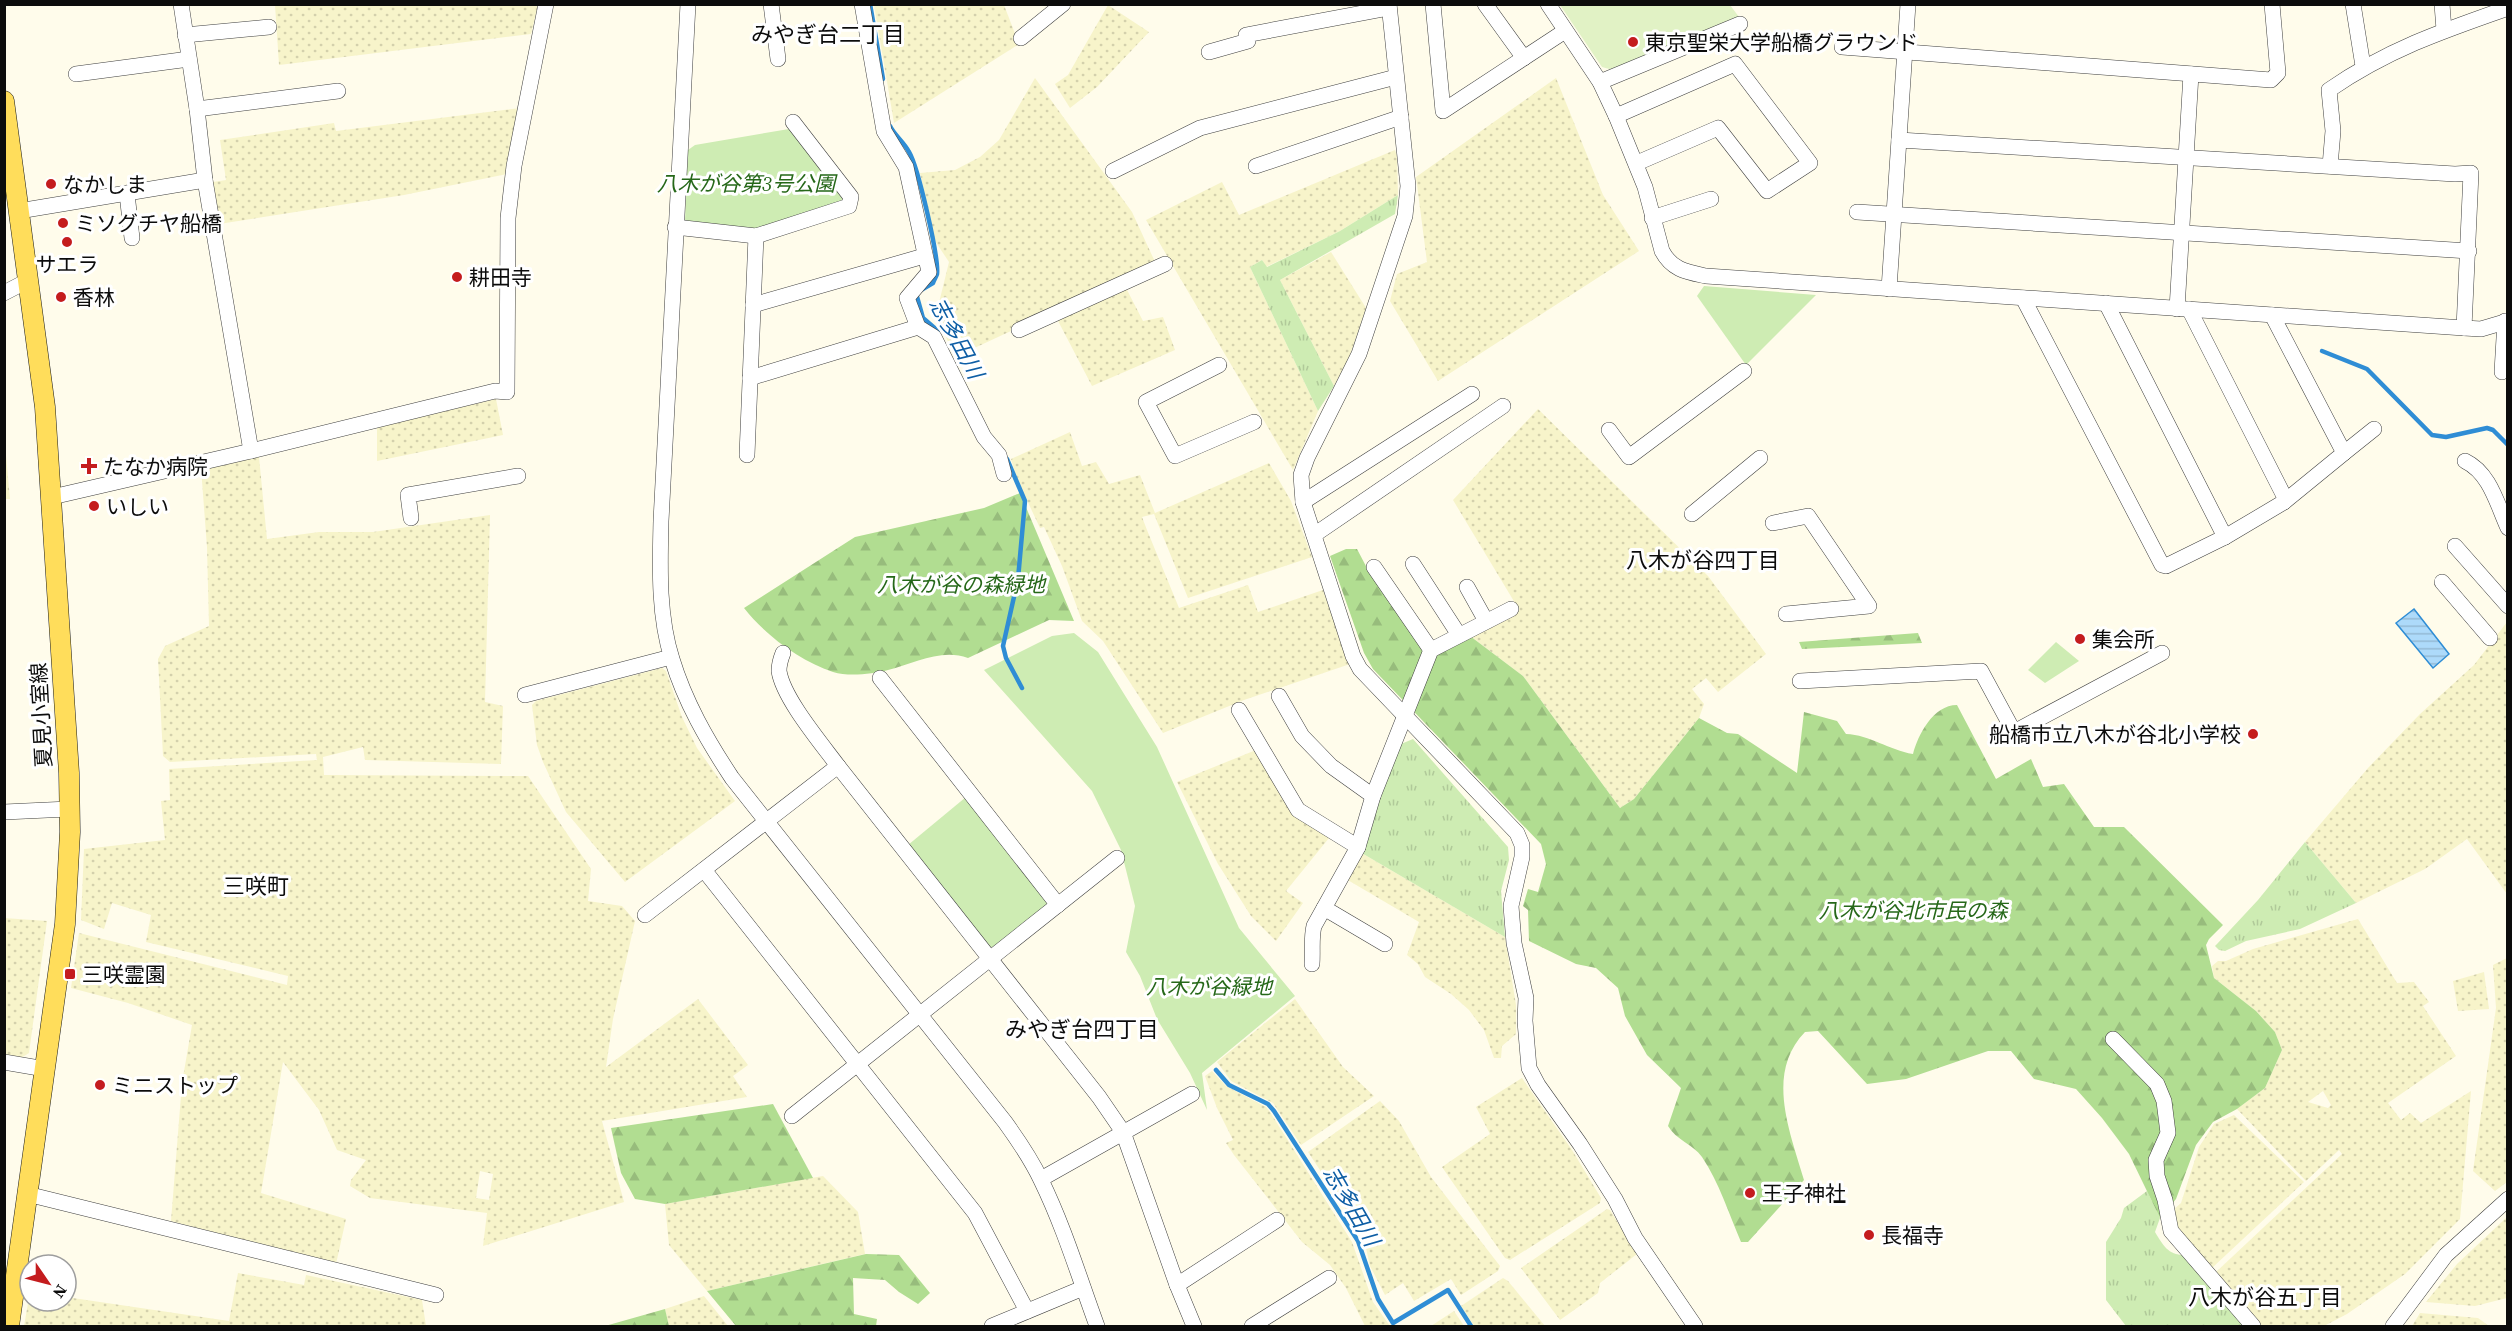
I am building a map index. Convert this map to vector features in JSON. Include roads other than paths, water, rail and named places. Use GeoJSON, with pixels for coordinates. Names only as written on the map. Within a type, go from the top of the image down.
{"type":"FeatureCollection","features":[{"type":"Feature","properties":{"kind":"main road","name":"夏見小室線"},"geometry":{"type":"LineString","coordinates":[[4,101],[45,407],[69,809],[65,924],[9,1326]]}},
{"type":"Feature","properties":{"kind":"street"},"geometry":{"type":"LineString","coordinates":[[180,4],[206,180],[251,451]]}},
{"type":"Feature","properties":{"kind":"street"},"geometry":{"type":"LineString","coordinates":[[52,497],[251,451],[495,390],[507,392],[508,218],[514,166],[546,4]]}},
{"type":"Feature","properties":{"kind":"street"},"geometry":{"type":"LineString","coordinates":[[688,4],[675,227],[660,571],[663,615],[671,657],[708,742],[732,778],[1005,1122],[1041,1179],[1063,1228],[1097,1326]]}},
{"type":"Feature","properties":{"kind":"street"},"geometry":{"type":"LineString","coordinates":[[771,4],[778,59]]}},
{"type":"Feature","properties":{"kind":"street"},"geometry":{"type":"LineString","coordinates":[[862,4],[884,131],[906,167],[929,272],[907,298],[918,327],[934,338],[984,437],[999,456],[1004,474]]}},
{"type":"Feature","properties":{"kind":"street"},"geometry":{"type":"LineString","coordinates":[[1021,38],[1063,4]]}},
{"type":"Feature","properties":{"kind":"street"},"geometry":{"type":"LineString","coordinates":[[1433,4],[1443,111],[1565,31]]}},
{"type":"Feature","properties":{"kind":"street"},"geometry":{"type":"LineString","coordinates":[[1485,4],[1524,58]]}},
{"type":"Feature","properties":{"kind":"street"},"geometry":{"type":"LineString","coordinates":[[1548,4],[1600,82],[1637,163],[1652,218],[1667,260],[1684,272],[1706,276],[2464,328],[2481,329],[2506,321],[2502,372]]}},
{"type":"Feature","properties":{"kind":"street"},"geometry":{"type":"LineString","coordinates":[[1889,289],[1908,4]]}},
{"type":"Feature","properties":{"kind":"street"},"geometry":{"type":"LineString","coordinates":[[1842,47],[2271,80],[2278,74],[2271,4]]}},
{"type":"Feature","properties":{"kind":"street"},"geometry":{"type":"LineString","coordinates":[[2353,4],[2363,66]]}},
{"type":"Feature","properties":{"kind":"street"},"geometry":{"type":"LineString","coordinates":[[2442,4],[2444,30]]}},
{"type":"Feature","properties":{"kind":"street"},"geometry":{"type":"LineString","coordinates":[[1209,52],[1248,41],[1246,35],[1389,6],[1407,186],[1405,216],[1359,354],[1307,458],[1301,475],[1303,501],[1353,656],[1360,669],[1517,833],[1522,845],[1522,857],[1510,906],[1514,943],[1526,999],[1525,1021],[1529,1068],[1538,1085],[1615,1199],[1635,1238],[1695,1326]]}},
{"type":"Feature","properties":{"kind":"street"},"geometry":{"type":"LineString","coordinates":[[2330,166],[2333,131],[2329,90],[2363,66],[2398,49],[2508,8]]}},
{"type":"Feature","properties":{"kind":"street"},"geometry":{"type":"LineString","coordinates":[[1600,82],[1740,24]]}},
{"type":"Feature","properties":{"kind":"street"},"geometry":{"type":"LineString","coordinates":[[185,35],[269,27]]}},
{"type":"Feature","properties":{"kind":"street"},"geometry":{"type":"LineString","coordinates":[[76,74],[189,59]]}},
{"type":"Feature","properties":{"kind":"street"},"geometry":{"type":"LineString","coordinates":[[1616,116],[1735,64],[1810,163],[1767,191],[1718,128],[1637,163]]}},
{"type":"Feature","properties":{"kind":"street"},"geometry":{"type":"LineString","coordinates":[[2192,74],[2182,233],[2183,309],[2284,496],[2284,502]]}},
{"type":"Feature","properties":{"kind":"street"},"geometry":{"type":"LineString","coordinates":[[1113,171],[1200,128],[1396,77]]}},
{"type":"Feature","properties":{"kind":"street"},"geometry":{"type":"LineString","coordinates":[[197,109],[338,91]]}},
{"type":"Feature","properties":{"kind":"street"},"geometry":{"type":"LineString","coordinates":[[1256,166],[1401,117]]}},
{"type":"Feature","properties":{"kind":"street"},"geometry":{"type":"LineString","coordinates":[[675,227],[756,236],[849,206],[851,197],[793,122]]}},
{"type":"Feature","properties":{"kind":"street"},"geometry":{"type":"LineString","coordinates":[[1899,140],[2455,174],[2471,173],[2464,328]]}},
{"type":"Feature","properties":{"kind":"street"},"geometry":{"type":"LineString","coordinates":[[19,211],[206,180]]}},
{"type":"Feature","properties":{"kind":"street"},"geometry":{"type":"LineString","coordinates":[[127,194],[132,238]]}},
{"type":"Feature","properties":{"kind":"street"},"geometry":{"type":"LineString","coordinates":[[1652,218],[1711,199]]}},
{"type":"Feature","properties":{"kind":"street"},"geometry":{"type":"LineString","coordinates":[[1857,212],[2469,251]]}},
{"type":"Feature","properties":{"kind":"street"},"geometry":{"type":"LineString","coordinates":[[747,455],[756,236]]}},
{"type":"Feature","properties":{"kind":"street"},"geometry":{"type":"LineString","coordinates":[[753,305],[924,256]]}},
{"type":"Feature","properties":{"kind":"street"},"geometry":{"type":"LineString","coordinates":[[1020,330],[1165,264]]}},
{"type":"Feature","properties":{"kind":"street"},"geometry":{"type":"LineString","coordinates":[[4,293],[29,280]]}},
{"type":"Feature","properties":{"kind":"street"},"geometry":{"type":"LineString","coordinates":[[2023,298],[2162,566],[2225,537],[2284,502],[2374,429]]}},
{"type":"Feature","properties":{"kind":"street"},"geometry":{"type":"LineString","coordinates":[[2106,303],[2225,537]]}},
{"type":"Feature","properties":{"kind":"street"},"geometry":{"type":"LineString","coordinates":[[2272,315],[2344,453]]}},
{"type":"Feature","properties":{"kind":"street"},"geometry":{"type":"LineString","coordinates":[[750,378],[918,327]]}},
{"type":"Feature","properties":{"kind":"street"},"geometry":{"type":"LineString","coordinates":[[1219,365],[1146,402],[1175,456],[1254,422]]}},
{"type":"Feature","properties":{"kind":"street"},"geometry":{"type":"LineString","coordinates":[[1609,430],[1629,457],[1744,371]]}},
{"type":"Feature","properties":{"kind":"street"},"geometry":{"type":"LineString","coordinates":[[1303,501],[1472,394]]}},
{"type":"Feature","properties":{"kind":"street"},"geometry":{"type":"LineString","coordinates":[[1314,535],[1503,406]]}},
{"type":"Feature","properties":{"kind":"street"},"geometry":{"type":"LineString","coordinates":[[1692,514],[1760,458]]}},
{"type":"Feature","properties":{"kind":"street"},"geometry":{"type":"LineString","coordinates":[[2465,461],[2477,467],[2484,475],[2508,528]]}},
{"type":"Feature","properties":{"kind":"street"},"geometry":{"type":"LineString","coordinates":[[411,518],[408,495],[518,476]]}},
{"type":"Feature","properties":{"kind":"street"},"geometry":{"type":"LineString","coordinates":[[1773,523],[1808,516],[1869,606],[1786,614]]}},
{"type":"Feature","properties":{"kind":"street"},"geometry":{"type":"LineString","coordinates":[[2455,546],[2508,606]]}},
{"type":"Feature","properties":{"kind":"street"},"geometry":{"type":"LineString","coordinates":[[1413,564],[1459,635]]}},
{"type":"Feature","properties":{"kind":"street"},"geometry":{"type":"LineString","coordinates":[[1374,567],[1431,650]]}},
{"type":"Feature","properties":{"kind":"street"},"geometry":{"type":"LineString","coordinates":[[2442,582],[2490,638]]}},
{"type":"Feature","properties":{"kind":"street"},"geometry":{"type":"LineString","coordinates":[[1467,587],[1486,621]]}},
{"type":"Feature","properties":{"kind":"street"},"geometry":{"type":"LineString","coordinates":[[1312,964],[1314,949],[1311,935],[1314,926],[1358,847],[1373,796],[1406,718],[1431,650],[1511,609]]}},
{"type":"Feature","properties":{"kind":"street"},"geometry":{"type":"LineString","coordinates":[[1800,681],[1982,670],[2014,732],[2162,652]]}},
{"type":"Feature","properties":{"kind":"street"},"geometry":{"type":"LineString","coordinates":[[783,653],[779,668],[781,680],[799,713],[1124,1132],[1177,1285],[1194,1326]]}},
{"type":"Feature","properties":{"kind":"street"},"geometry":{"type":"LineString","coordinates":[[525,695],[671,657]]}},
{"type":"Feature","properties":{"kind":"street"},"geometry":{"type":"LineString","coordinates":[[879,678],[1058,905]]}},
{"type":"Feature","properties":{"kind":"street"},"geometry":{"type":"LineString","coordinates":[[1279,696],[1302,736],[1331,766],[1373,796]]}},
{"type":"Feature","properties":{"kind":"street"},"geometry":{"type":"LineString","coordinates":[[1239,710],[1298,810],[1358,847]]}},
{"type":"Feature","properties":{"kind":"street"},"geometry":{"type":"LineString","coordinates":[[645,915],[838,766]]}},
{"type":"Feature","properties":{"kind":"street"},"geometry":{"type":"LineString","coordinates":[[4,812],[69,809]]}},
{"type":"Feature","properties":{"kind":"street"},"geometry":{"type":"LineString","coordinates":[[792,1116],[1117,858]]}},
{"type":"Feature","properties":{"kind":"street"},"geometry":{"type":"LineString","coordinates":[[704,870],[975,1213],[1027,1311]]}},
{"type":"Feature","properties":{"kind":"street"},"geometry":{"type":"LineString","coordinates":[[1324,908],[1385,944]]}},
{"type":"Feature","properties":{"kind":"street"},"geometry":{"type":"LineString","coordinates":[[2113,1040],[2157,1084],[2164,1101],[2168,1134],[2156,1160],[2157,1176],[2165,1200],[2171,1231],[2253,1326]]}},
{"type":"Feature","properties":{"kind":"street"},"geometry":{"type":"LineString","coordinates":[[4,1062],[45,1069]]}},
{"type":"Feature","properties":{"kind":"street"},"geometry":{"type":"LineString","coordinates":[[1041,1179],[1192,1094]]}},
{"type":"Feature","properties":{"kind":"street"},"geometry":{"type":"LineString","coordinates":[[27,1194],[436,1295]]}},
{"type":"Feature","properties":{"kind":"street"},"geometry":{"type":"LineString","coordinates":[[2393,1326],[2446,1255],[2508,1199]]}},
{"type":"Feature","properties":{"kind":"street"},"geometry":{"type":"LineString","coordinates":[[1177,1285],[1277,1220]]}},
{"type":"Feature","properties":{"kind":"street"},"geometry":{"type":"LineString","coordinates":[[1252,1326],[1329,1278]]}},
{"type":"Feature","properties":{"kind":"street"},"geometry":{"type":"LineString","coordinates":[[992,1326],[1083,1288]]}},
{"type":"Feature","properties":{"kind":"water"},"geometry":{"type":"Polygon","coordinates":[[[2414,609],[2449,654],[2433,668],[2396,623],[2414,609]]]}},
{"type":"Feature","properties":{"kind":"waterway","name":"志多田川"},"geometry":{"type":"LineString","coordinates":[[870,4],[883,79]]}},
{"type":"Feature","properties":{"kind":"waterway","name":"志多田川"},"geometry":{"type":"LineString","coordinates":[[890,126],[907,148],[913,161],[927,212],[935,250],[937,274],[933,283],[916,293],[923,318],[938,331]]}},
{"type":"Feature","properties":{"kind":"waterway"},"geometry":{"type":"LineString","coordinates":[[2322,351],[2367,369],[2432,435],[2446,437],[2487,428],[2493,430],[2508,445]]}},
{"type":"Feature","properties":{"kind":"waterway","name":"志多田川"},"geometry":{"type":"LineString","coordinates":[[1007,459],[1025,501],[1018,579],[1003,646],[1006,658],[1022,688]]}},
{"type":"Feature","properties":{"kind":"waterway","name":"志多田川"},"geometry":{"type":"LineString","coordinates":[[1216,1070],[1229,1085],[1268,1104],[1274,1111],[1358,1241],[1378,1299],[1393,1323],[1448,1290],[1471,1326]]}},
{"type":"Feature","properties":{"kind":"place","name":"東京聖栄大学船橋グラウンド"},"geometry":{"type":"Point","coordinates":[1633,42]}},
{"type":"Feature","properties":{"kind":"place","name":"なかしま"},"geometry":{"type":"Point","coordinates":[51,184]}},
{"type":"Feature","properties":{"kind":"place","name":"ミソグチヤ船橋"},"geometry":{"type":"Point","coordinates":[63,223]}},
{"type":"Feature","properties":{"kind":"place","name":"サエラ"},"geometry":{"type":"Point","coordinates":[67,242]}},
{"type":"Feature","properties":{"kind":"place","name":"耕田寺"},"geometry":{"type":"Point","coordinates":[457,277]}},
{"type":"Feature","properties":{"kind":"place","name":"香林"},"geometry":{"type":"Point","coordinates":[61,297]}},
{"type":"Feature","properties":{"kind":"place","name":"たなか病院"},"geometry":{"type":"Point","coordinates":[89,466]}},
{"type":"Feature","properties":{"kind":"place","name":"いしい"},"geometry":{"type":"Point","coordinates":[94,506]}},
{"type":"Feature","properties":{"kind":"place","name":"集会所"},"geometry":{"type":"Point","coordinates":[2080,639]}},
{"type":"Feature","properties":{"kind":"place","name":"船橋市立八木が谷北小学校"},"geometry":{"type":"Point","coordinates":[2253,734]}},
{"type":"Feature","properties":{"kind":"place","name":"三咲霊園"},"geometry":{"type":"Point","coordinates":[70,974]}},
{"type":"Feature","properties":{"kind":"place","name":"ミニストップ"},"geometry":{"type":"Point","coordinates":[100,1085]}},
{"type":"Feature","properties":{"kind":"place","name":"王子神社"},"geometry":{"type":"Point","coordinates":[1750,1193]}},
{"type":"Feature","properties":{"kind":"place","name":"長福寺"},"geometry":{"type":"Point","coordinates":[1869,1235]}},
{"type":"Feature","properties":{"kind":"district","name":"みやぎ台二丁目"},"geometry":{"type":"Point","coordinates":[828,34]}},
{"type":"Feature","properties":{"kind":"district","name":"八木が谷四丁目"},"geometry":{"type":"Point","coordinates":[1703,560]}},
{"type":"Feature","properties":{"kind":"district","name":"三咲町"},"geometry":{"type":"Point","coordinates":[256,886]}},
{"type":"Feature","properties":{"kind":"district","name":"みやぎ台四丁目"},"geometry":{"type":"Point","coordinates":[1082,1029]}},
{"type":"Feature","properties":{"kind":"district","name":"八木が谷五丁目"},"geometry":{"type":"Point","coordinates":[2265,1297]}},
{"type":"Feature","properties":{"kind":"park label","name":"八木が谷第3号公園"},"geometry":{"type":"Point","coordinates":[746,183]}},
{"type":"Feature","properties":{"kind":"park label","name":"八木が谷の森緑地"},"geometry":{"type":"Point","coordinates":[961,584]}},
{"type":"Feature","properties":{"kind":"park label","name":"八木が谷北市民の森"},"geometry":{"type":"Point","coordinates":[1913,910]}},
{"type":"Feature","properties":{"kind":"park label","name":"八木が谷緑地"},"geometry":{"type":"Point","coordinates":[1209,986]}}]}
